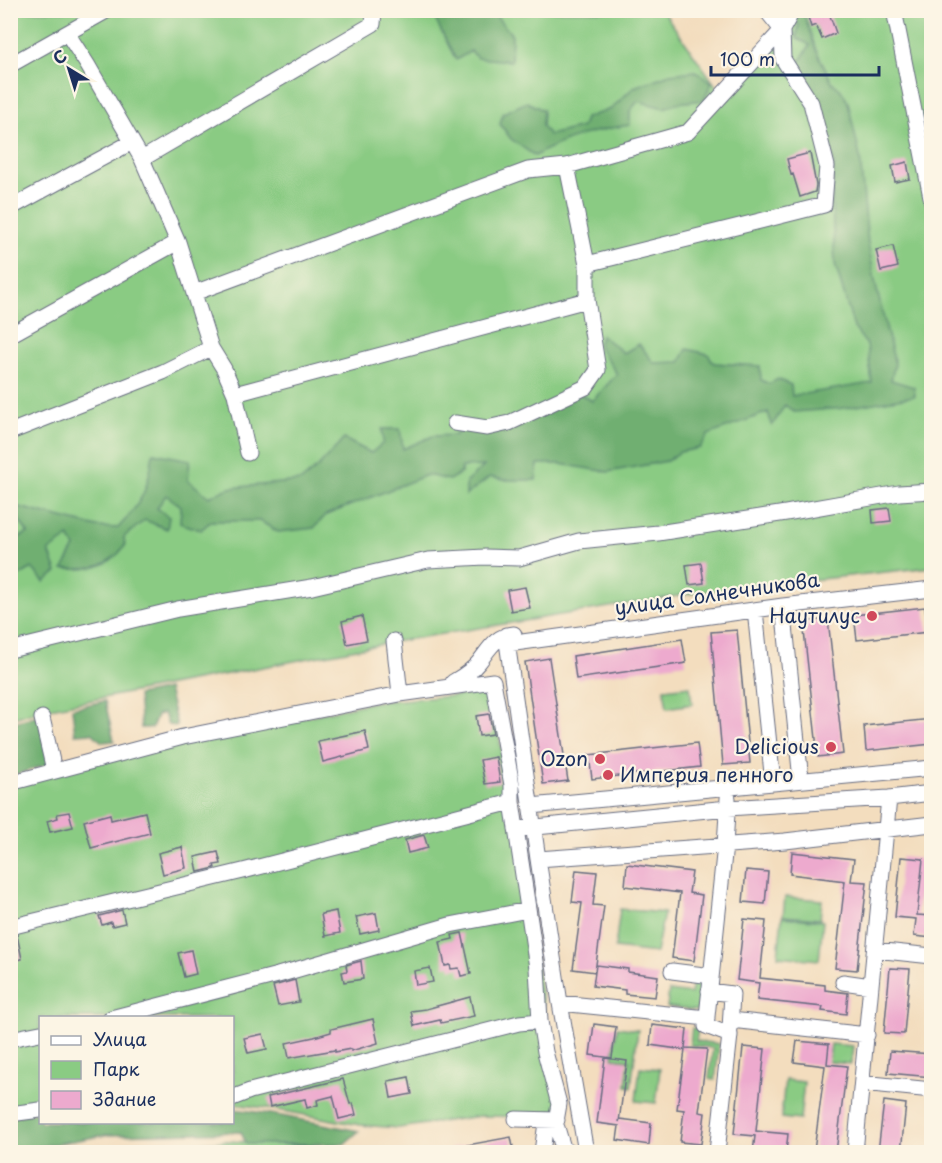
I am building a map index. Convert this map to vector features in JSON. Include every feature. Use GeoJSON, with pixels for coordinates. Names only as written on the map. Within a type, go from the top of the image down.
{"type":"FeatureCollection","features":[{"type":"Feature","properties":{"kind":"street"},"geometry":{"type":"LineString","coordinates":[[10,64],[108,10]]}},
{"type":"Feature","properties":{"kind":"street"},"geometry":{"type":"LineString","coordinates":[[142,159],[373,24],[374,10]]}},
{"type":"Feature","properties":{"kind":"street"},"geometry":{"type":"LineString","coordinates":[[587,264],[824,206],[827,166],[811,103],[783,59],[782,30],[766,10]]}},
{"type":"Feature","properties":{"kind":"street"},"geometry":{"type":"LineString","coordinates":[[194,293],[528,170],[567,166],[688,132],[782,30],[793,10]]}},
{"type":"Feature","properties":{"kind":"street"},"geometry":{"type":"LineString","coordinates":[[894,10],[932,202]]}},
{"type":"Feature","properties":{"kind":"street"},"geometry":{"type":"LineString","coordinates":[[67,33],[142,159],[178,243],[211,348],[224,369],[235,394],[248,453]]}},
{"type":"Feature","properties":{"kind":"street"},"geometry":{"type":"LineString","coordinates":[[10,208],[132,142]]}},
{"type":"Feature","properties":{"kind":"street"},"geometry":{"type":"LineString","coordinates":[[455,423],[487,428],[509,423],[585,387],[598,370],[587,300],[587,264],[567,166]]}},
{"type":"Feature","properties":{"kind":"street"},"geometry":{"type":"LineString","coordinates":[[10,335],[178,243]]}},
{"type":"Feature","properties":{"kind":"street"},"geometry":{"type":"LineString","coordinates":[[235,394],[587,300]]}},
{"type":"Feature","properties":{"kind":"street"},"geometry":{"type":"LineString","coordinates":[[10,432],[163,372],[211,348]]}},
{"type":"Feature","properties":{"kind":"street"},"geometry":{"type":"LineString","coordinates":[[10,650],[178,609],[312,587],[428,560],[485,556],[519,558],[579,541],[658,533],[899,494],[932,491]]}},
{"type":"Feature","properties":{"kind":"street","name":"улица Солнечникова"},"geometry":{"type":"LineString","coordinates":[[507,639],[540,639],[783,606],[932,589]]}},
{"type":"Feature","properties":{"kind":"street"},"geometry":{"type":"LineString","coordinates":[[783,606],[801,780]]}},
{"type":"Feature","properties":{"kind":"street"},"geometry":{"type":"LineString","coordinates":[[754,610],[773,783]]}},
{"type":"Feature","properties":{"kind":"street"},"geometry":{"type":"LineString","coordinates":[[445,686],[468,674],[489,646],[502,636],[507,639],[560,1003],[586,1152]]}},
{"type":"Feature","properties":{"kind":"street"},"geometry":{"type":"LineString","coordinates":[[394,641],[400,694]]}},
{"type":"Feature","properties":{"kind":"street"},"geometry":{"type":"LineString","coordinates":[[10,783],[183,737],[400,694],[493,681],[512,785],[516,830],[537,968],[540,1021],[545,1052],[559,1104],[556,1123],[563,1148],[568,1152]]}},
{"type":"Feature","properties":{"kind":"street"},"geometry":{"type":"LineString","coordinates":[[42,718],[54,770]]}},
{"type":"Feature","properties":{"kind":"street"},"geometry":{"type":"LineString","coordinates":[[531,806],[932,768]]}},
{"type":"Feature","properties":{"kind":"street"},"geometry":{"type":"LineString","coordinates":[[727,787],[725,845],[706,1026],[867,1035]]}},
{"type":"Feature","properties":{"kind":"street"},"geometry":{"type":"LineString","coordinates":[[516,830],[534,826],[728,808],[889,798],[932,793]]}},
{"type":"Feature","properties":{"kind":"street"},"geometry":{"type":"LineString","coordinates":[[855,1152],[889,798]]}},
{"type":"Feature","properties":{"kind":"street"},"geometry":{"type":"LineString","coordinates":[[10,927],[243,871],[513,802]]}},
{"type":"Feature","properties":{"kind":"street"},"geometry":{"type":"LineString","coordinates":[[538,859],[725,845],[932,824]]}},
{"type":"Feature","properties":{"kind":"street"},"geometry":{"type":"LineString","coordinates":[[115,1016],[278,975],[450,925],[528,910]]}},
{"type":"Feature","properties":{"kind":"street"},"geometry":{"type":"LineString","coordinates":[[875,950],[932,956]]}},
{"type":"Feature","properties":{"kind":"street"},"geometry":{"type":"LineString","coordinates":[[672,971],[704,975]]}},
{"type":"Feature","properties":{"kind":"street"},"geometry":{"type":"LineString","coordinates":[[843,982],[871,986]]}},
{"type":"Feature","properties":{"kind":"street"},"geometry":{"type":"LineString","coordinates":[[710,992],[732,994],[717,1152]]}},
{"type":"Feature","properties":{"kind":"street"},"geometry":{"type":"LineString","coordinates":[[560,1003],[707,1018]]}},
{"type":"Feature","properties":{"kind":"street"},"geometry":{"type":"LineString","coordinates":[[234,1097],[250,1091],[519,1023],[540,1021]]}},
{"type":"Feature","properties":{"kind":"street"},"geometry":{"type":"LineString","coordinates":[[10,1040],[39,1033]]}},
{"type":"Feature","properties":{"kind":"street"},"geometry":{"type":"LineString","coordinates":[[862,1083],[932,1090]]}},
{"type":"Feature","properties":{"kind":"street"},"geometry":{"type":"LineString","coordinates":[[10,1114],[39,1110]]}},
{"type":"Feature","properties":{"kind":"street"},"geometry":{"type":"LineString","coordinates":[[516,1119],[556,1123]]}},
{"type":"Feature","properties":{"kind":"street"},"geometry":{"type":"LineString","coordinates":[[542,1152],[544,1130],[556,1123]]}},
{"type":"Feature","properties":{"kind":"green space"},"geometry":{"type":"Polygon","coordinates":[[[11,11],[663,11],[726,100],[800,11],[931,11],[931,567],[702,592],[393,642],[40,710],[11,719],[11,11]]]}},
{"type":"Feature","properties":{"kind":"green space"},"geometry":{"type":"Polygon","coordinates":[[[431,11],[492,11],[512,35],[511,61],[477,58],[471,51],[456,60],[431,11]]]}},
{"type":"Feature","properties":{"kind":"green space"},"geometry":{"type":"Polygon","coordinates":[[[797,11],[803,11],[816,50],[832,82],[841,90],[848,102],[860,157],[868,243],[895,364],[891,380],[914,387],[915,396],[845,408],[794,412],[785,405],[772,426],[768,412],[708,435],[700,448],[680,452],[667,461],[608,472],[560,464],[538,464],[536,480],[504,480],[490,477],[466,495],[466,482],[484,466],[462,467],[461,473],[449,480],[427,475],[326,515],[314,528],[278,532],[260,521],[211,521],[201,530],[180,523],[181,506],[166,495],[157,508],[169,517],[167,529],[145,520],[124,537],[125,546],[105,564],[82,569],[63,569],[75,547],[69,537],[49,551],[57,572],[44,582],[32,568],[11,581],[10,542],[28,533],[11,509],[11,505],[97,527],[118,528],[143,494],[149,477],[153,453],[190,460],[188,480],[209,497],[229,488],[301,481],[318,467],[344,439],[371,453],[383,443],[382,429],[400,429],[403,449],[433,436],[456,435],[458,427],[488,432],[581,394],[592,401],[617,374],[598,346],[601,335],[624,353],[639,344],[654,363],[680,362],[687,349],[708,354],[714,363],[760,366],[761,380],[769,384],[778,379],[791,385],[792,396],[872,383],[867,345],[854,328],[835,264],[832,205],[834,162],[796,67],[810,45],[796,38],[799,25],[793,19],[797,11]]]}},
{"type":"Feature","properties":{"kind":"green space"},"geometry":{"type":"Polygon","coordinates":[[[695,71],[712,82],[704,100],[677,103],[664,108],[638,101],[630,111],[630,125],[581,136],[558,144],[535,156],[511,139],[500,124],[503,113],[527,102],[543,110],[542,126],[549,135],[582,127],[585,118],[611,109],[634,87],[670,74],[695,71]]]}},
{"type":"Feature","properties":{"kind":"green space"},"geometry":{"type":"Polygon","coordinates":[[[690,686],[692,704],[667,708],[664,689],[690,686]]]}},
{"type":"Feature","properties":{"kind":"green space"},"geometry":{"type":"Polygon","coordinates":[[[168,689],[177,726],[168,725],[164,713],[157,715],[152,728],[141,728],[138,695],[168,689]]]}},
{"type":"Feature","properties":{"kind":"green space"},"geometry":{"type":"Polygon","coordinates":[[[492,693],[560,1108],[542,1117],[480,1116],[399,1128],[360,1125],[234,1104],[234,1016],[39,1016],[39,1107],[11,1112],[10,785],[41,775],[374,702],[492,693]]]}},
{"type":"Feature","properties":{"kind":"green space"},"geometry":{"type":"Polygon","coordinates":[[[105,701],[114,741],[102,742],[92,733],[75,734],[72,708],[105,701]]]}},
{"type":"Feature","properties":{"kind":"green space"},"geometry":{"type":"Polygon","coordinates":[[[39,715],[49,764],[11,776],[11,723],[39,715]]]}},
{"type":"Feature","properties":{"kind":"green space"},"geometry":{"type":"Polygon","coordinates":[[[785,897],[822,900],[820,919],[783,916],[785,897]]]}},
{"type":"Feature","properties":{"kind":"green space"},"geometry":{"type":"Polygon","coordinates":[[[620,909],[664,913],[656,953],[615,948],[620,909]]]}},
{"type":"Feature","properties":{"kind":"green space"},"geometry":{"type":"Polygon","coordinates":[[[782,917],[823,921],[819,960],[778,956],[782,917]]]}},
{"type":"Feature","properties":{"kind":"green space"},"geometry":{"type":"Polygon","coordinates":[[[693,980],[701,981],[697,1011],[667,1007],[669,991],[691,994],[693,980]]]}},
{"type":"Feature","properties":{"kind":"green space"},"geometry":{"type":"Polygon","coordinates":[[[617,1027],[638,1030],[631,1087],[626,1086],[629,1060],[613,1058],[617,1027]]]}},
{"type":"Feature","properties":{"kind":"green space"},"geometry":{"type":"Polygon","coordinates":[[[692,1028],[698,1029],[696,1041],[719,1044],[715,1080],[709,1079],[713,1048],[690,1045],[692,1028]]]}},
{"type":"Feature","properties":{"kind":"green space"},"geometry":{"type":"Polygon","coordinates":[[[831,1044],[853,1046],[851,1064],[829,1062],[831,1044]]]}},
{"type":"Feature","properties":{"kind":"green space"},"geometry":{"type":"Polygon","coordinates":[[[640,1067],[660,1069],[656,1103],[636,1101],[640,1067]]]}},
{"type":"Feature","properties":{"kind":"green space"},"geometry":{"type":"Polygon","coordinates":[[[785,1080],[804,1082],[800,1120],[781,1118],[785,1080]]]}},
{"type":"Feature","properties":{"kind":"green space"},"geometry":{"type":"Polygon","coordinates":[[[234,1109],[359,1131],[344,1144],[246,1144],[241,1132],[106,1135],[32,1148],[28,1152],[11,1152],[10,1116],[39,1112],[39,1124],[234,1124],[234,1109]]]}},
{"type":"Feature","properties":{"kind":"green space"},"geometry":{"type":"Polygon","coordinates":[[[227,1141],[341,1148],[340,1152],[71,1152],[227,1141]]]}},
{"type":"Feature","properties":{"kind":"building"},"geometry":{"type":"Polygon","coordinates":[[[816,10],[828,10],[836,33],[822,39],[816,25],[811,27],[807,14],[816,10]]]}},
{"type":"Feature","properties":{"kind":"building"},"geometry":{"type":"Polygon","coordinates":[[[810,153],[816,185],[815,192],[800,197],[787,159],[810,153]]]}},
{"type":"Feature","properties":{"kind":"building"},"geometry":{"type":"Polygon","coordinates":[[[907,162],[910,179],[895,182],[892,166],[907,162]]]}},
{"type":"Feature","properties":{"kind":"building"},"geometry":{"type":"Polygon","coordinates":[[[893,246],[898,267],[881,271],[876,250],[893,246]]]}},
{"type":"Feature","properties":{"kind":"building"},"geometry":{"type":"Polygon","coordinates":[[[889,508],[891,521],[873,523],[872,510],[889,508]]]}},
{"type":"Feature","properties":{"kind":"building"},"geometry":{"type":"Polygon","coordinates":[[[701,563],[704,583],[689,585],[686,565],[701,563]]]}},
{"type":"Feature","properties":{"kind":"building"},"geometry":{"type":"Polygon","coordinates":[[[525,587],[530,608],[511,611],[507,590],[525,587]]]}},
{"type":"Feature","properties":{"kind":"building"},"geometry":{"type":"Polygon","coordinates":[[[925,607],[928,632],[857,640],[854,615],[925,607]]]}},
{"type":"Feature","properties":{"kind":"building"},"geometry":{"type":"Polygon","coordinates":[[[362,616],[367,640],[347,644],[342,621],[362,616]]]}},
{"type":"Feature","properties":{"kind":"building"},"geometry":{"type":"Polygon","coordinates":[[[828,619],[843,754],[818,757],[803,622],[828,619]]]}},
{"type":"Feature","properties":{"kind":"building"},"geometry":{"type":"Polygon","coordinates":[[[737,630],[750,763],[723,765],[711,632],[737,630]]]}},
{"type":"Feature","properties":{"kind":"building"},"geometry":{"type":"Polygon","coordinates":[[[682,639],[686,663],[576,679],[573,656],[682,639]]]}},
{"type":"Feature","properties":{"kind":"building"},"geometry":{"type":"Polygon","coordinates":[[[549,658],[568,781],[543,784],[525,662],[549,658]]]}},
{"type":"Feature","properties":{"kind":"building"},"geometry":{"type":"Polygon","coordinates":[[[489,714],[493,734],[479,736],[476,716],[489,714]]]}},
{"type":"Feature","properties":{"kind":"building"},"geometry":{"type":"Polygon","coordinates":[[[932,719],[932,744],[866,751],[864,726],[932,719]]]}},
{"type":"Feature","properties":{"kind":"building"},"geometry":{"type":"Polygon","coordinates":[[[365,731],[369,750],[323,762],[318,741],[365,731]]]}},
{"type":"Feature","properties":{"kind":"building"},"geometry":{"type":"Polygon","coordinates":[[[697,743],[700,767],[592,779],[589,755],[697,743]]]}},
{"type":"Feature","properties":{"kind":"building"},"geometry":{"type":"Polygon","coordinates":[[[496,757],[500,782],[485,784],[480,760],[496,757]]]}},
{"type":"Feature","properties":{"kind":"building"},"geometry":{"type":"Polygon","coordinates":[[[69,812],[73,827],[50,832],[47,821],[58,818],[57,814],[69,812]]]}},
{"type":"Feature","properties":{"kind":"building"},"geometry":{"type":"Polygon","coordinates":[[[145,812],[150,833],[91,848],[84,821],[110,814],[111,820],[145,812]]]}},
{"type":"Feature","properties":{"kind":"building"},"geometry":{"type":"Polygon","coordinates":[[[424,835],[428,848],[408,853],[405,840],[424,835]]]}},
{"type":"Feature","properties":{"kind":"building"},"geometry":{"type":"Polygon","coordinates":[[[182,847],[186,868],[163,874],[158,853],[182,847]]]}},
{"type":"Feature","properties":{"kind":"building"},"geometry":{"type":"Polygon","coordinates":[[[218,852],[221,864],[214,865],[215,868],[198,872],[195,857],[218,852]]]}},
{"type":"Feature","properties":{"kind":"building"},"geometry":{"type":"Polygon","coordinates":[[[792,852],[854,859],[851,881],[867,882],[857,970],[835,968],[845,881],[790,874],[792,852]]]}},
{"type":"Feature","properties":{"kind":"building"},"geometry":{"type":"Polygon","coordinates":[[[901,857],[923,859],[917,915],[932,916],[932,938],[914,936],[916,919],[895,917],[901,857]]]}},
{"type":"Feature","properties":{"kind":"building"},"geometry":{"type":"Polygon","coordinates":[[[627,864],[692,872],[689,893],[702,895],[694,961],[672,958],[680,893],[625,886],[627,864]]]}},
{"type":"Feature","properties":{"kind":"building"},"geometry":{"type":"Polygon","coordinates":[[[576,870],[597,872],[593,905],[604,906],[595,972],[573,969],[582,903],[572,902],[576,870]]]}},
{"type":"Feature","properties":{"kind":"building"},"geometry":{"type":"Polygon","coordinates":[[[746,870],[768,872],[765,904],[743,902],[746,870]]]}},
{"type":"Feature","properties":{"kind":"building"},"geometry":{"type":"Polygon","coordinates":[[[122,910],[125,923],[112,926],[111,922],[102,925],[99,916],[122,910]]]}},
{"type":"Feature","properties":{"kind":"building"},"geometry":{"type":"Polygon","coordinates":[[[336,911],[340,933],[325,936],[321,914],[336,911]]]}},
{"type":"Feature","properties":{"kind":"building"},"geometry":{"type":"Polygon","coordinates":[[[376,913],[379,930],[360,934],[356,917],[376,913]]]}},
{"type":"Feature","properties":{"kind":"building"},"geometry":{"type":"Polygon","coordinates":[[[744,919],[766,921],[760,978],[825,985],[825,990],[848,993],[846,1014],[822,1011],[823,1007],[757,1000],[759,983],[737,980],[744,919]]]}},
{"type":"Feature","properties":{"kind":"building"},"geometry":{"type":"Polygon","coordinates":[[[462,933],[471,974],[461,976],[459,968],[451,969],[450,965],[445,966],[440,942],[453,939],[452,935],[462,933]]]}},
{"type":"Feature","properties":{"kind":"building"},"geometry":{"type":"Polygon","coordinates":[[[17,935],[22,959],[10,962],[10,937],[17,935]]]}},
{"type":"Feature","properties":{"kind":"building"},"geometry":{"type":"Polygon","coordinates":[[[191,950],[196,974],[184,977],[178,953],[191,950]]]}},
{"type":"Feature","properties":{"kind":"building"},"geometry":{"type":"Polygon","coordinates":[[[361,961],[363,979],[344,982],[342,972],[347,971],[346,965],[361,961]]]}},
{"type":"Feature","properties":{"kind":"building"},"geometry":{"type":"Polygon","coordinates":[[[596,965],[658,976],[655,997],[625,994],[625,990],[593,986],[596,965]]]}},
{"type":"Feature","properties":{"kind":"building"},"geometry":{"type":"Polygon","coordinates":[[[430,968],[433,982],[416,985],[414,971],[430,968]]]}},
{"type":"Feature","properties":{"kind":"building"},"geometry":{"type":"Polygon","coordinates":[[[890,968],[910,969],[904,1034],[884,1033],[890,968]]]}},
{"type":"Feature","properties":{"kind":"building"},"geometry":{"type":"Polygon","coordinates":[[[295,980],[299,1002],[278,1006],[273,986],[295,980]]]}},
{"type":"Feature","properties":{"kind":"building"},"geometry":{"type":"Polygon","coordinates":[[[470,997],[474,1016],[414,1026],[411,1011],[470,997]]]}},
{"type":"Feature","properties":{"kind":"building"},"geometry":{"type":"Polygon","coordinates":[[[373,1019],[378,1043],[351,1051],[351,1049],[335,1052],[335,1050],[289,1058],[286,1043],[373,1019]]]}},
{"type":"Feature","properties":{"kind":"building"},"geometry":{"type":"Polygon","coordinates":[[[594,1024],[616,1027],[612,1058],[590,1055],[594,1024]]]}},
{"type":"Feature","properties":{"kind":"building"},"geometry":{"type":"Polygon","coordinates":[[[652,1025],[687,1029],[685,1048],[707,1049],[699,1112],[705,1113],[701,1144],[680,1142],[684,1110],[677,1109],[685,1050],[650,1045],[652,1025]]]}},
{"type":"Feature","properties":{"kind":"building"},"geometry":{"type":"Polygon","coordinates":[[[263,1034],[267,1049],[248,1053],[244,1038],[263,1034]]]}},
{"type":"Feature","properties":{"kind":"building"},"geometry":{"type":"Polygon","coordinates":[[[797,1041],[829,1044],[827,1064],[847,1066],[836,1152],[814,1151],[825,1066],[794,1062],[797,1041]]]}},
{"type":"Feature","properties":{"kind":"building"},"geometry":{"type":"Polygon","coordinates":[[[743,1047],[765,1049],[756,1131],[788,1134],[786,1152],[753,1152],[755,1136],[734,1134],[743,1047]]]}},
{"type":"Feature","properties":{"kind":"building"},"geometry":{"type":"Polygon","coordinates":[[[890,1051],[932,1054],[932,1077],[888,1073],[890,1051]]]}},
{"type":"Feature","properties":{"kind":"building"},"geometry":{"type":"Polygon","coordinates":[[[605,1058],[627,1061],[619,1122],[620,1119],[651,1123],[649,1145],[617,1140],[619,1126],[597,1123],[605,1058]]]}},
{"type":"Feature","properties":{"kind":"building"},"geometry":{"type":"Polygon","coordinates":[[[409,1077],[412,1094],[391,1098],[388,1081],[409,1077]]]}},
{"type":"Feature","properties":{"kind":"building"},"geometry":{"type":"Polygon","coordinates":[[[343,1079],[350,1104],[353,1103],[356,1115],[339,1119],[333,1096],[317,1100],[318,1105],[307,1108],[305,1099],[270,1107],[268,1097],[343,1079]]]}},
{"type":"Feature","properties":{"kind":"building"},"geometry":{"type":"Polygon","coordinates":[[[884,1101],[906,1104],[901,1152],[878,1152],[884,1101]]]}},
{"type":"Feature","properties":{"kind":"building"},"geometry":{"type":"Polygon","coordinates":[[[511,1137],[514,1152],[452,1152],[451,1148],[511,1137]]]}},
{"type":"Feature","properties":{"kind":"place","name":"Наутилус"},"geometry":{"type":"Point","coordinates":[872,616]}},
{"type":"Feature","properties":{"kind":"place","name":"Delicious"},"geometry":{"type":"Point","coordinates":[831,747]}},
{"type":"Feature","properties":{"kind":"place","name":"Ozon"},"geometry":{"type":"Point","coordinates":[600,759]}},
{"type":"Feature","properties":{"kind":"place","name":"Империя пенного"},"geometry":{"type":"Point","coordinates":[608,775]}}]}
